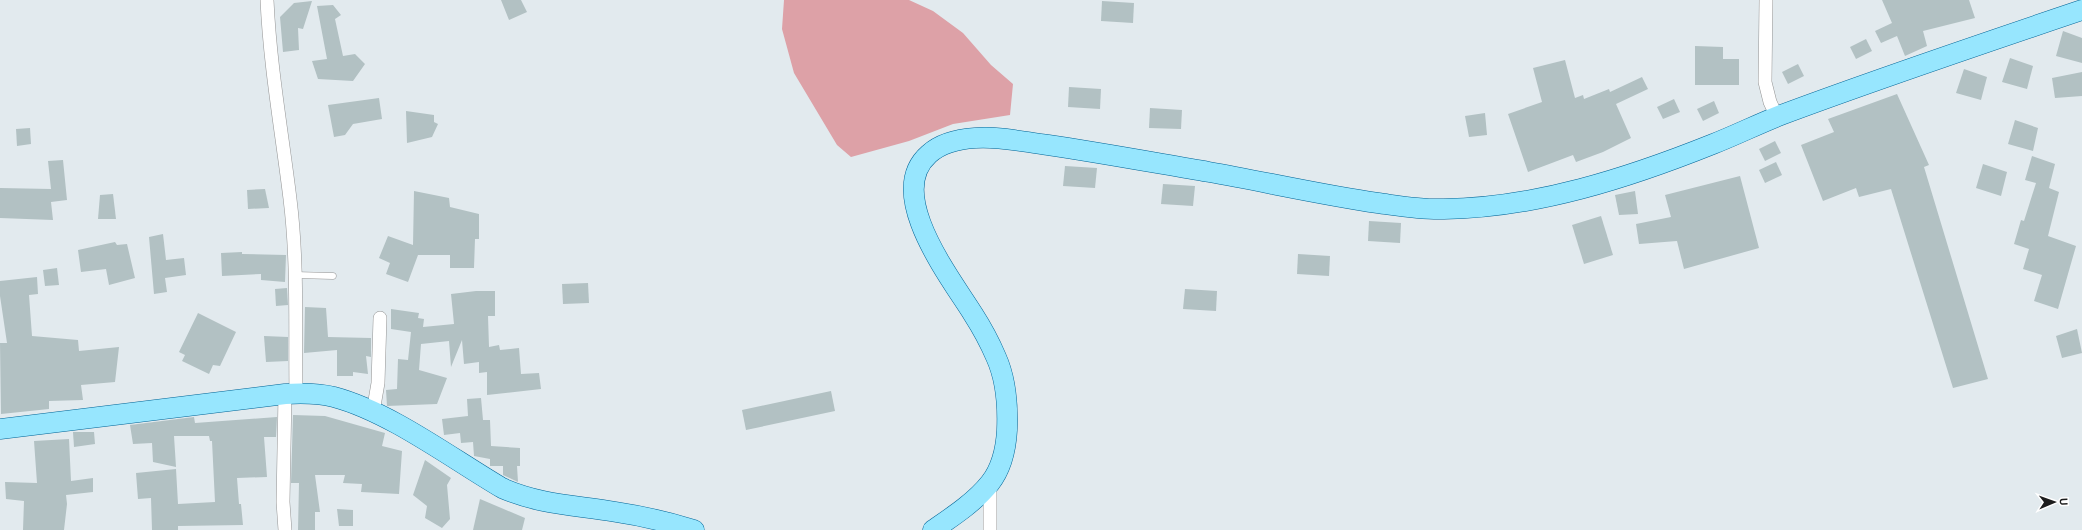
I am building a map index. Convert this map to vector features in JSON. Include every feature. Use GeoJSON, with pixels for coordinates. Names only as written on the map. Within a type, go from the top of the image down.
{"type":"FeatureCollection","features":[{"type":"Feature","properties":{"kind":"main road"},"geometry":{"type":"LineString","coordinates":[[933,530],[956,514],[990,483],[999,466],[1006,444],[1008,413],[998,362],[977,320],[926,237],[917,213],[913,194],[915,177],[922,162],[931,151],[944,145],[976,138],[1002,139],[1258,181],[1341,198],[1401,206],[1442,209],[1501,204],[1584,187],[1652,167],[1714,144],[1777,117],[2082,10]]}},
{"type":"Feature","properties":{"kind":"main road"},"geometry":{"type":"LineString","coordinates":[[0,429],[309,393],[332,397],[373,412],[502,488],[514,493],[546,503],[666,521],[694,530]]}},
{"type":"Feature","properties":{"kind":"street"},"geometry":{"type":"LineString","coordinates":[[267,0],[269,42],[290,200],[295,275],[291,394],[283,502],[285,530]]}},
{"type":"Feature","properties":{"kind":"street"},"geometry":{"type":"LineString","coordinates":[[1766,0],[1765,82],[1770,102],[1777,117]]}},
{"type":"Feature","properties":{"kind":"street"},"geometry":{"type":"LineString","coordinates":[[373,412],[378,383],[380,318]]}},
{"type":"Feature","properties":{"kind":"street"},"geometry":{"type":"LineString","coordinates":[[990,483],[990,530]]}},
{"type":"Feature","properties":{"kind":"lane"},"geometry":{"type":"LineString","coordinates":[[295,275],[333,276]]}},
{"type":"Feature","properties":{"kind":"shaded area"},"geometry":{"type":"Polygon","coordinates":[[[784,0],[909,0],[933,11],[963,33],[991,65],[1013,84],[1010,115],[953,124],[909,141],[851,157],[837,145],[794,73],[782,29],[784,0]]]}},
{"type":"Feature","properties":{"kind":"building"},"geometry":{"type":"Polygon","coordinates":[[[501,0],[521,0],[527,12],[509,20],[501,0]]]}},
{"type":"Feature","properties":{"kind":"building"},"geometry":{"type":"Polygon","coordinates":[[[1882,0],[1969,0],[1975,18],[1923,31],[1927,46],[1905,56],[1897,36],[1881,43],[1875,31],[1892,23],[1882,0]]]}},
{"type":"Feature","properties":{"kind":"building"},"geometry":{"type":"Polygon","coordinates":[[[312,1],[303,29],[298,28],[299,50],[283,52],[280,17],[294,3],[312,1]]]}},
{"type":"Feature","properties":{"kind":"building"},"geometry":{"type":"Polygon","coordinates":[[[1102,1],[1134,3],[1133,23],[1101,21],[1102,1]]]}},
{"type":"Feature","properties":{"kind":"building"},"geometry":{"type":"Polygon","coordinates":[[[333,5],[341,15],[335,19],[343,56],[355,54],[365,64],[353,81],[318,79],[312,61],[327,59],[317,6],[333,5]]]}},
{"type":"Feature","properties":{"kind":"building"},"geometry":{"type":"Polygon","coordinates":[[[2063,31],[2082,38],[2082,63],[2056,56],[2063,31]]]}},
{"type":"Feature","properties":{"kind":"building"},"geometry":{"type":"Polygon","coordinates":[[[1866,39],[1872,51],[1856,59],[1850,47],[1866,39]]]}},
{"type":"Feature","properties":{"kind":"building"},"geometry":{"type":"Polygon","coordinates":[[[1695,46],[1723,47],[1723,59],[1739,59],[1739,85],[1695,85],[1695,46]]]}},
{"type":"Feature","properties":{"kind":"building"},"geometry":{"type":"Polygon","coordinates":[[[2010,58],[2033,66],[2027,89],[2002,82],[2010,58]]]}},
{"type":"Feature","properties":{"kind":"building"},"geometry":{"type":"Polygon","coordinates":[[[1565,60],[1575,98],[1583,95],[1584,99],[1609,89],[1610,92],[1642,77],[1648,89],[1616,104],[1631,138],[1603,152],[1576,162],[1573,155],[1528,172],[1508,114],[1542,102],[1533,68],[1565,60]]]}},
{"type":"Feature","properties":{"kind":"building"},"geometry":{"type":"Polygon","coordinates":[[[1798,64],[1804,76],[1788,84],[1782,72],[1798,64]]]}},
{"type":"Feature","properties":{"kind":"building"},"geometry":{"type":"Polygon","coordinates":[[[1964,69],[1987,77],[1981,100],[1956,93],[1964,69]]]}},
{"type":"Feature","properties":{"kind":"building"},"geometry":{"type":"Polygon","coordinates":[[[2082,72],[2082,96],[2055,98],[2052,78],[2082,72]]]}},
{"type":"Feature","properties":{"kind":"building"},"geometry":{"type":"Polygon","coordinates":[[[1069,87],[1101,89],[1100,109],[1068,107],[1069,87]]]}},
{"type":"Feature","properties":{"kind":"building"},"geometry":{"type":"Polygon","coordinates":[[[1897,94],[1929,165],[1924,167],[1988,379],[1953,388],[1891,189],[1859,197],[1856,188],[1823,201],[1801,145],[1834,132],[1828,119],[1897,94]]]}},
{"type":"Feature","properties":{"kind":"building"},"geometry":{"type":"Polygon","coordinates":[[[379,98],[382,119],[353,124],[345,135],[334,137],[328,105],[379,98]]]}},
{"type":"Feature","properties":{"kind":"building"},"geometry":{"type":"Polygon","coordinates":[[[1674,99],[1680,112],[1663,119],[1657,107],[1674,99]]]}},
{"type":"Feature","properties":{"kind":"building"},"geometry":{"type":"Polygon","coordinates":[[[1714,101],[1719,113],[1703,121],[1697,109],[1714,101]]]}},
{"type":"Feature","properties":{"kind":"building"},"geometry":{"type":"Polygon","coordinates":[[[1150,108],[1182,110],[1181,129],[1149,128],[1150,108]]]}},
{"type":"Feature","properties":{"kind":"building"},"geometry":{"type":"Polygon","coordinates":[[[406,111],[434,115],[434,122],[438,124],[432,137],[407,143],[406,111]]]}},
{"type":"Feature","properties":{"kind":"building"},"geometry":{"type":"Polygon","coordinates":[[[1485,113],[1487,135],[1469,137],[1465,116],[1485,113]]]}},
{"type":"Feature","properties":{"kind":"building"},"geometry":{"type":"Polygon","coordinates":[[[2015,120],[2038,128],[2033,151],[2008,144],[2015,120]]]}},
{"type":"Feature","properties":{"kind":"building"},"geometry":{"type":"Polygon","coordinates":[[[30,128],[31,144],[17,146],[16,129],[30,128]]]}},
{"type":"Feature","properties":{"kind":"building"},"geometry":{"type":"Polygon","coordinates":[[[1775,141],[1781,153],[1765,161],[1759,149],[1775,141]]]}},
{"type":"Feature","properties":{"kind":"building"},"geometry":{"type":"Polygon","coordinates":[[[2032,156],[2055,164],[2049,188],[2059,192],[2048,236],[2076,246],[2058,309],[2034,301],[2042,275],[2023,269],[2029,249],[2014,244],[2021,220],[2024,221],[2036,183],[2025,180],[2032,156]]]}},
{"type":"Feature","properties":{"kind":"building"},"geometry":{"type":"Polygon","coordinates":[[[63,160],[67,200],[51,202],[53,220],[0,218],[0,188],[51,189],[48,161],[63,160]]]}},
{"type":"Feature","properties":{"kind":"building"},"geometry":{"type":"Polygon","coordinates":[[[1776,162],[1782,175],[1765,183],[1759,170],[1776,162]]]}},
{"type":"Feature","properties":{"kind":"building"},"geometry":{"type":"Polygon","coordinates":[[[1983,164],[2007,172],[2001,196],[1976,188],[1983,164]]]}},
{"type":"Feature","properties":{"kind":"building"},"geometry":{"type":"Polygon","coordinates":[[[1065,166],[1097,168],[1095,188],[1063,186],[1065,166]]]}},
{"type":"Feature","properties":{"kind":"building"},"geometry":{"type":"Polygon","coordinates":[[[1740,176],[1759,248],[1684,269],[1677,241],[1639,244],[1636,224],[1671,217],[1665,195],[1740,176]]]}},
{"type":"Feature","properties":{"kind":"building"},"geometry":{"type":"Polygon","coordinates":[[[1163,184],[1195,186],[1193,206],[1161,204],[1163,184]]]}},
{"type":"Feature","properties":{"kind":"building"},"geometry":{"type":"Polygon","coordinates":[[[265,189],[269,208],[248,209],[247,190],[265,189]]]}},
{"type":"Feature","properties":{"kind":"building"},"geometry":{"type":"Polygon","coordinates":[[[414,191],[449,198],[450,207],[479,214],[479,239],[475,239],[474,268],[450,268],[450,255],[418,255],[408,282],[386,274],[390,263],[379,258],[388,236],[413,245],[414,191]]]}},
{"type":"Feature","properties":{"kind":"building"},"geometry":{"type":"Polygon","coordinates":[[[1635,191],[1638,214],[1619,215],[1615,195],[1635,191]]]}},
{"type":"Feature","properties":{"kind":"building"},"geometry":{"type":"Polygon","coordinates":[[[113,194],[116,219],[98,219],[100,195],[113,194]]]}},
{"type":"Feature","properties":{"kind":"building"},"geometry":{"type":"Polygon","coordinates":[[[1601,216],[1613,255],[1584,264],[1572,225],[1601,216]]]}},
{"type":"Feature","properties":{"kind":"building"},"geometry":{"type":"Polygon","coordinates":[[[1369,221],[1401,223],[1400,243],[1368,241],[1369,221]]]}},
{"type":"Feature","properties":{"kind":"building"},"geometry":{"type":"Polygon","coordinates":[[[163,234],[166,260],[184,258],[186,275],[165,278],[167,292],[154,294],[149,237],[163,234]]]}},
{"type":"Feature","properties":{"kind":"building"},"geometry":{"type":"Polygon","coordinates":[[[115,242],[117,245],[127,244],[135,278],[109,285],[106,269],[81,272],[78,250],[115,242]]]}},
{"type":"Feature","properties":{"kind":"building"},"geometry":{"type":"Polygon","coordinates":[[[242,252],[242,254],[286,255],[285,282],[261,280],[261,274],[222,276],[221,253],[242,252]]]}},
{"type":"Feature","properties":{"kind":"building"},"geometry":{"type":"Polygon","coordinates":[[[1298,254],[1330,256],[1329,276],[1297,274],[1298,254]]]}},
{"type":"Feature","properties":{"kind":"building"},"geometry":{"type":"Polygon","coordinates":[[[57,268],[59,285],[45,286],[43,270],[57,268]]]}},
{"type":"Feature","properties":{"kind":"building"},"geometry":{"type":"Polygon","coordinates":[[[37,277],[38,294],[29,295],[32,336],[78,340],[79,351],[119,347],[115,382],[81,385],[83,400],[49,401],[49,409],[1,414],[0,343],[7,343],[0,296],[0,281],[37,277]]]}},
{"type":"Feature","properties":{"kind":"building"},"geometry":{"type":"Polygon","coordinates":[[[588,283],[589,303],[563,304],[562,284],[588,283]]]}},
{"type":"Feature","properties":{"kind":"building"},"geometry":{"type":"Polygon","coordinates":[[[287,288],[288,305],[276,306],[275,289],[287,288]]]}},
{"type":"Feature","properties":{"kind":"building"},"geometry":{"type":"Polygon","coordinates":[[[1185,289],[1217,291],[1216,311],[1183,309],[1185,289]]]}},
{"type":"Feature","properties":{"kind":"building"},"geometry":{"type":"Polygon","coordinates":[[[476,291],[495,291],[495,316],[488,316],[489,347],[499,345],[500,350],[519,348],[521,374],[539,373],[541,389],[487,395],[487,372],[479,373],[479,362],[464,364],[462,340],[451,367],[449,341],[421,344],[419,370],[447,378],[437,404],[387,406],[386,390],[397,389],[398,359],[408,360],[411,332],[391,329],[391,309],[419,313],[418,318],[424,319],[423,327],[454,324],[451,294],[476,291]]]}},
{"type":"Feature","properties":{"kind":"building"},"geometry":{"type":"Polygon","coordinates":[[[305,307],[326,308],[328,337],[371,338],[371,357],[366,356],[368,374],[353,372],[353,376],[337,376],[337,350],[304,353],[305,307]]]}},
{"type":"Feature","properties":{"kind":"building"},"geometry":{"type":"Polygon","coordinates":[[[198,313],[236,332],[220,366],[213,365],[209,374],[182,361],[185,355],[179,352],[198,313]]]}},
{"type":"Feature","properties":{"kind":"building"},"geometry":{"type":"Polygon","coordinates":[[[2077,329],[2082,353],[2062,358],[2056,336],[2077,329]]]}},
{"type":"Feature","properties":{"kind":"building"},"geometry":{"type":"Polygon","coordinates":[[[264,336],[288,337],[288,361],[266,362],[264,336]]]}},
{"type":"Feature","properties":{"kind":"building"},"geometry":{"type":"Polygon","coordinates":[[[831,391],[835,411],[746,430],[742,410],[831,391]]]}},
{"type":"Feature","properties":{"kind":"building"},"geometry":{"type":"Polygon","coordinates":[[[481,398],[483,420],[490,420],[491,446],[520,448],[520,466],[517,466],[518,482],[503,475],[503,466],[490,466],[490,459],[474,456],[473,442],[461,443],[460,433],[444,435],[442,419],[468,416],[467,399],[481,398]]]}},
{"type":"Feature","properties":{"kind":"building"},"geometry":{"type":"Polygon","coordinates":[[[293,415],[325,416],[385,433],[382,446],[402,451],[399,494],[361,492],[362,484],[343,483],[345,475],[315,475],[320,512],[315,512],[315,530],[298,530],[299,483],[291,483],[293,415]]]}},
{"type":"Feature","properties":{"kind":"building"},"geometry":{"type":"Polygon","coordinates":[[[194,417],[195,423],[277,417],[276,437],[264,437],[267,477],[237,478],[239,504],[241,504],[243,525],[178,526],[178,530],[152,530],[151,498],[138,499],[136,473],[176,469],[178,504],[215,502],[212,441],[210,441],[209,436],[174,436],[176,467],[153,462],[152,443],[133,444],[130,425],[194,417]]]}},
{"type":"Feature","properties":{"kind":"building"},"geometry":{"type":"Polygon","coordinates":[[[73,432],[94,432],[95,444],[74,447],[73,432]]]}},
{"type":"Feature","properties":{"kind":"building"},"geometry":{"type":"Polygon","coordinates":[[[69,439],[71,481],[93,478],[93,492],[66,495],[67,504],[64,530],[23,530],[24,501],[6,499],[5,482],[37,483],[34,441],[69,439]]]}},
{"type":"Feature","properties":{"kind":"building"},"geometry":{"type":"Polygon","coordinates":[[[425,460],[451,478],[447,485],[450,519],[442,528],[425,518],[427,506],[413,495],[425,460]]]}},
{"type":"Feature","properties":{"kind":"building"},"geometry":{"type":"Polygon","coordinates":[[[480,499],[525,518],[522,530],[473,530],[480,499]]]}},
{"type":"Feature","properties":{"kind":"building"},"geometry":{"type":"Polygon","coordinates":[[[337,509],[353,510],[353,526],[339,526],[337,509]]]}}]}
